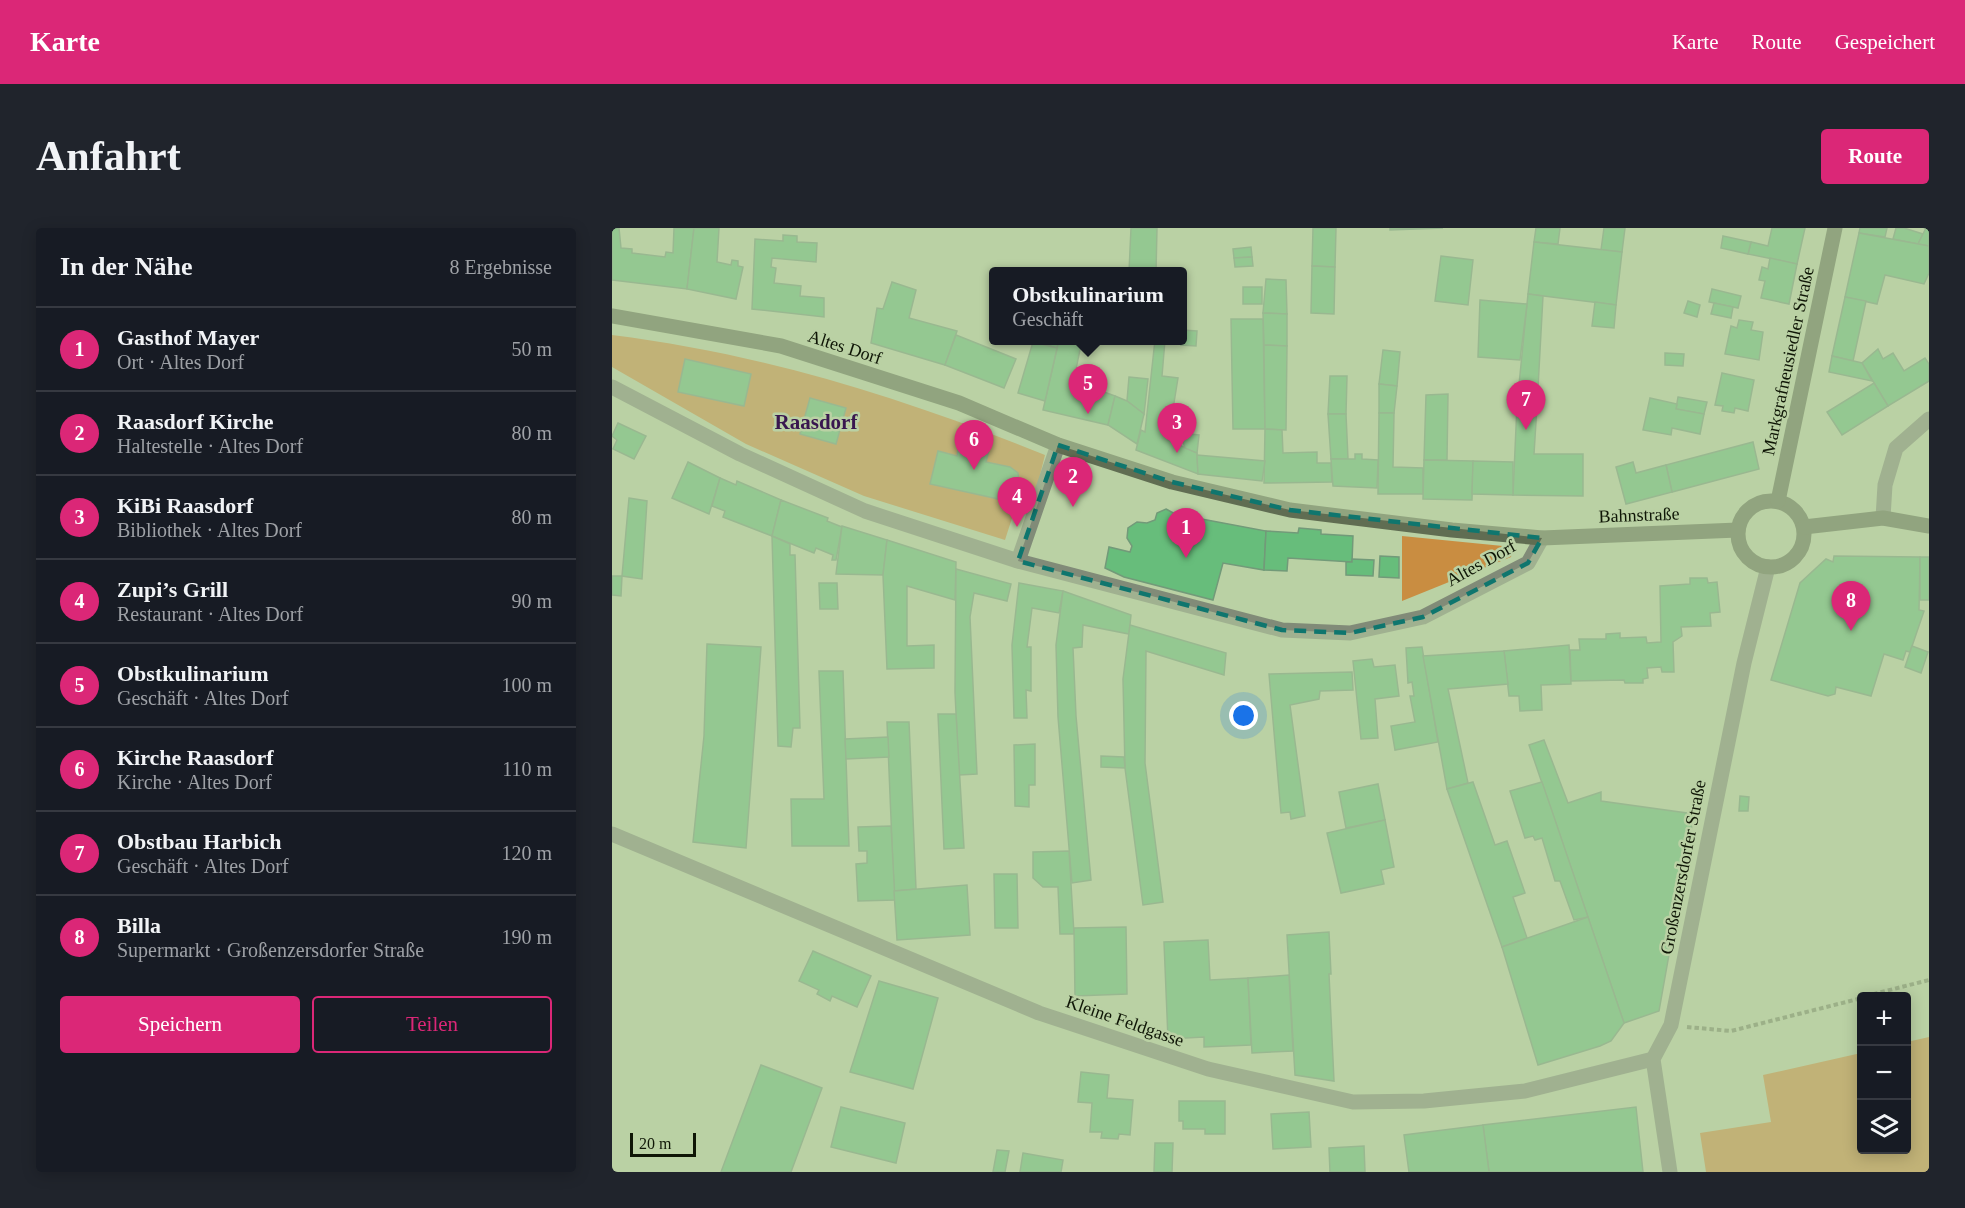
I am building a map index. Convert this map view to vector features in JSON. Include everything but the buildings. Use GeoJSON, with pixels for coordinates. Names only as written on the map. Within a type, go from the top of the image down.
{"type":"FeatureCollection","features":[{"type":"Feature","properties":{"kind":"main road","name":"Markgrafneusiedler Straße"},"geometry":{"type":"LineString","coordinates":[[1778,501],[1835,228]]}},
{"type":"Feature","properties":{"kind":"main road","name":"Altes Dorf"},"geometry":{"type":"LineString","coordinates":[[612,315],[781,346],[959,403],[1058,445],[1172,482],[1290,510],[1452,530],[1542,538]]}},
{"type":"Feature","properties":{"kind":"main road"},"geometry":{"type":"LineString","coordinates":[[1778,501],[1795,510],[1804,527],[1805,537],[1796,556],[1788,563],[1768,567],[1752,561],[1745,555],[1738,539],[1738,530],[1745,513],[1760,502],[1778,501]]}},
{"type":"Feature","properties":{"kind":"main road"},"geometry":{"type":"LineString","coordinates":[[1804,527],[1883,518],[1929,526]]}},
{"type":"Feature","properties":{"kind":"main road","name":"Bahnstraße"},"geometry":{"type":"LineString","coordinates":[[1542,538],[1738,530]]}},
{"type":"Feature","properties":{"kind":"street","name":"Altes Dorf"},"geometry":{"type":"LineString","coordinates":[[612,387],[740,454],[865,511],[1018,561],[1282,630],[1350,633],[1422,617],[1528,563],[1542,538]]}},
{"type":"Feature","properties":{"kind":"street"},"geometry":{"type":"LineString","coordinates":[[1883,518],[1885,485],[1896,448],[1929,418]]}},
{"type":"Feature","properties":{"kind":"street"},"geometry":{"type":"LineString","coordinates":[[1018,561],[1058,445]]}},
{"type":"Feature","properties":{"kind":"street","name":"Großenzersdorfer Straße"},"geometry":{"type":"LineString","coordinates":[[1653,1059],[1671,1025],[1744,663],[1768,567]]}},
{"type":"Feature","properties":{"kind":"street","name":"Kleine Feldgasse"},"geometry":{"type":"LineString","coordinates":[[612,834],[1039,1013],[1208,1070],[1353,1102],[1424,1101],[1525,1091],[1653,1059]]}},
{"type":"Feature","properties":{"kind":"street"},"geometry":{"type":"LineString","coordinates":[[1653,1059],[1670,1172]]}},
{"type":"Feature","properties":{"kind":"path"},"geometry":{"type":"LineString","coordinates":[[1883,992],[1929,980]]}},
{"type":"Feature","properties":{"kind":"path"},"geometry":{"type":"LineString","coordinates":[[1671,1025],[1731,1031],[1857,999]]}},
{"type":"Feature","properties":{"kind":"highlighted area"},"geometry":{"type":"Polygon","coordinates":[[[1058,445],[1172,482],[1290,510],[1542,538],[1528,563],[1423,617],[1350,633],[1282,630],[1018,561],[1058,445]]]}},
{"type":"Feature","properties":{"kind":"shaded area"},"geometry":{"type":"Polygon","coordinates":[[[612,335],[668,343],[778,366],[886,397],[992,434],[1045,455],[1036,491],[1022,487],[1005,540],[864,496],[746,444],[612,367],[612,335]]]}},
{"type":"Feature","properties":{"kind":"shaded area"},"geometry":{"type":"Polygon","coordinates":[[[1402,536],[1513,547],[1511,557],[1402,601],[1402,536]]]}},
{"type":"Feature","properties":{"kind":"shaded area"},"geometry":{"type":"Polygon","coordinates":[[[1929,1037],[1929,1172],[1706,1172],[1700,1133],[1771,1122],[1763,1075],[1857,1054],[1857,1154],[1911,1154],[1911,1041],[1929,1037]]]}},
{"type":"Feature","properties":{"kind":"place","name":"Obstkulinarium"},"geometry":{"type":"Point","coordinates":[1088,414]}},
{"type":"Feature","properties":{"kind":"place","name":"Obstbau Harbich"},"geometry":{"type":"Point","coordinates":[1526,430]}},
{"type":"Feature","properties":{"kind":"place","name":"KiBi Raasdorf"},"geometry":{"type":"Point","coordinates":[1177,453]}},
{"type":"Feature","properties":{"kind":"place","name":"Kirche Raasdorf"},"geometry":{"type":"Point","coordinates":[974,470]}},
{"type":"Feature","properties":{"kind":"place","name":"Raasdorf Kirche"},"geometry":{"type":"Point","coordinates":[1073,507]}},
{"type":"Feature","properties":{"kind":"place","name":"Zupi’s Grill"},"geometry":{"type":"Point","coordinates":[1017,527]}},
{"type":"Feature","properties":{"kind":"place","name":"Gasthof Mayer"},"geometry":{"type":"Point","coordinates":[1186,558]}},
{"type":"Feature","properties":{"kind":"place","name":"Billa"},"geometry":{"type":"Point","coordinates":[1851,631]}},
{"type":"Feature","properties":{"kind":"district","name":"Raasdorf"},"geometry":{"type":"Point","coordinates":[816,422]}}]}
